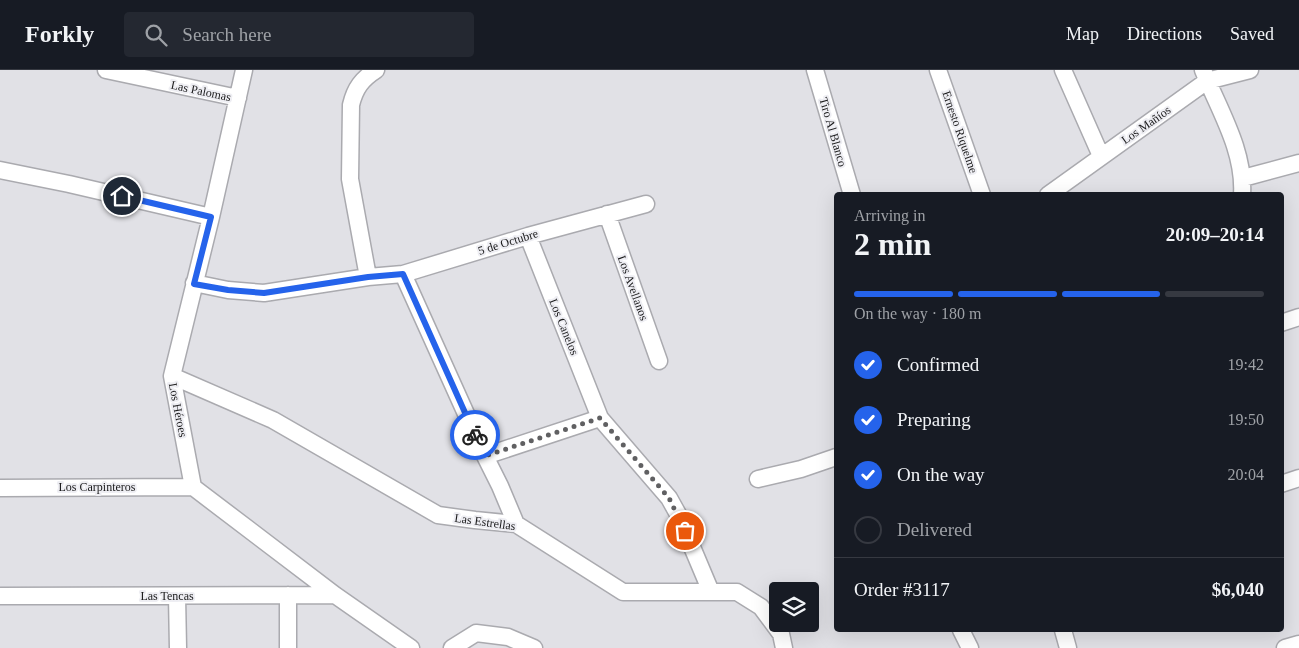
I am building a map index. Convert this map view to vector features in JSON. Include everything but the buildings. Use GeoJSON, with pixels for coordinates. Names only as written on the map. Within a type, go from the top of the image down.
{"type":"FeatureCollection","features":[{"type":"Feature","properties":{"kind":"street","name":"Las Palomas"},"geometry":{"type":"LineString","coordinates":[[106,70],[238,98]]}},
{"type":"Feature","properties":{"kind":"street","name":"Los Héroes"},"geometry":{"type":"LineString","coordinates":[[193,487],[172,376],[211,217],[244,70]]}},
{"type":"Feature","properties":{"kind":"street","name":"Tiro Al Blanco"},"geometry":{"type":"LineString","coordinates":[[815,70],[851,192]]}},
{"type":"Feature","properties":{"kind":"street","name":"Ernesto Riquelme"},"geometry":{"type":"LineString","coordinates":[[938,70],[981,192]]}},
{"type":"Feature","properties":{"kind":"street"},"geometry":{"type":"LineString","coordinates":[[1063,70],[1101,156]]}},
{"type":"Feature","properties":{"kind":"street","name":"Los Mañíos"},"geometry":{"type":"LineString","coordinates":[[1052,192],[1205,76],[1250,70]]}},
{"type":"Feature","properties":{"kind":"street"},"geometry":{"type":"LineString","coordinates":[[365,73],[354,93],[351,105],[350,179],[368,277]]}},
{"type":"Feature","properties":{"kind":"street"},"geometry":{"type":"LineString","coordinates":[[1205,76],[1233,139],[1243,178],[1242,192]]}},
{"type":"Feature","properties":{"kind":"street"},"geometry":{"type":"LineString","coordinates":[[1243,178],[1299,162]]}},
{"type":"Feature","properties":{"kind":"street"},"geometry":{"type":"LineString","coordinates":[[0,170],[211,217]]}},
{"type":"Feature","properties":{"kind":"street","name":"5 de Octubre"},"geometry":{"type":"LineString","coordinates":[[194,284],[228,290],[264,293],[368,277],[403,274],[528,236],[646,204]]}},
{"type":"Feature","properties":{"kind":"street","name":"Los Avellanos"},"geometry":{"type":"LineString","coordinates":[[607,214],[659,362]]}},
{"type":"Feature","properties":{"kind":"street","name":"Los Canelos"},"geometry":{"type":"LineString","coordinates":[[528,236],[600,418],[669,498],[679,516],[710,592]]}},
{"type":"Feature","properties":{"kind":"street"},"geometry":{"type":"LineString","coordinates":[[403,274],[516,524]]}},
{"type":"Feature","properties":{"kind":"street"},"geometry":{"type":"LineString","coordinates":[[1284,322],[1299,317]]}},
{"type":"Feature","properties":{"kind":"street","name":"Las Estrellas"},"geometry":{"type":"LineString","coordinates":[[172,376],[273,420],[438,514],[516,524],[623,592],[737,592],[761,607],[781,634],[784,648]]}},
{"type":"Feature","properties":{"kind":"street"},"geometry":{"type":"LineString","coordinates":[[485,456],[600,418]]}},
{"type":"Feature","properties":{"kind":"street"},"geometry":{"type":"LineString","coordinates":[[758,479],[801,469],[834,457]]}},
{"type":"Feature","properties":{"kind":"street"},"geometry":{"type":"LineString","coordinates":[[1284,483],[1299,478]]}},
{"type":"Feature","properties":{"kind":"street"},"geometry":{"type":"LineString","coordinates":[[193,487],[334,595],[411,648]]}},
{"type":"Feature","properties":{"kind":"street","name":"Los Carpinteros"},"geometry":{"type":"LineString","coordinates":[[0,488],[193,487]]}},
{"type":"Feature","properties":{"kind":"street","name":"Las Tencas"},"geometry":{"type":"LineString","coordinates":[[0,596],[334,595]]}},
{"type":"Feature","properties":{"kind":"street"},"geometry":{"type":"LineString","coordinates":[[177,596],[178,648]]}},
{"type":"Feature","properties":{"kind":"street"},"geometry":{"type":"LineString","coordinates":[[288,596],[288,648]]}},
{"type":"Feature","properties":{"kind":"street"},"geometry":{"type":"LineString","coordinates":[[388,631],[388,648]]}},
{"type":"Feature","properties":{"kind":"street"},"geometry":{"type":"LineString","coordinates":[[961,632],[970,648]]}},
{"type":"Feature","properties":{"kind":"street"},"geometry":{"type":"LineString","coordinates":[[1064,632],[1068,648]]}},
{"type":"Feature","properties":{"kind":"street"},"geometry":{"type":"LineString","coordinates":[[452,648],[476,633],[508,637],[534,648]]}},
{"type":"Feature","properties":{"kind":"street"},"geometry":{"type":"LineString","coordinates":[[1285,648],[1299,644]]}},
{"type":"Feature","properties":{"kind":"way so far"},"geometry":{"type":"LineString","coordinates":[[475,435],[485,456],[600,418],[669,498],[685,531]]}},
{"type":"Feature","properties":{"kind":"route"},"geometry":{"type":"LineString","coordinates":[[122,196],[211,217],[194,284],[228,290],[264,293],[368,277],[403,274],[475,435]]}}]}
